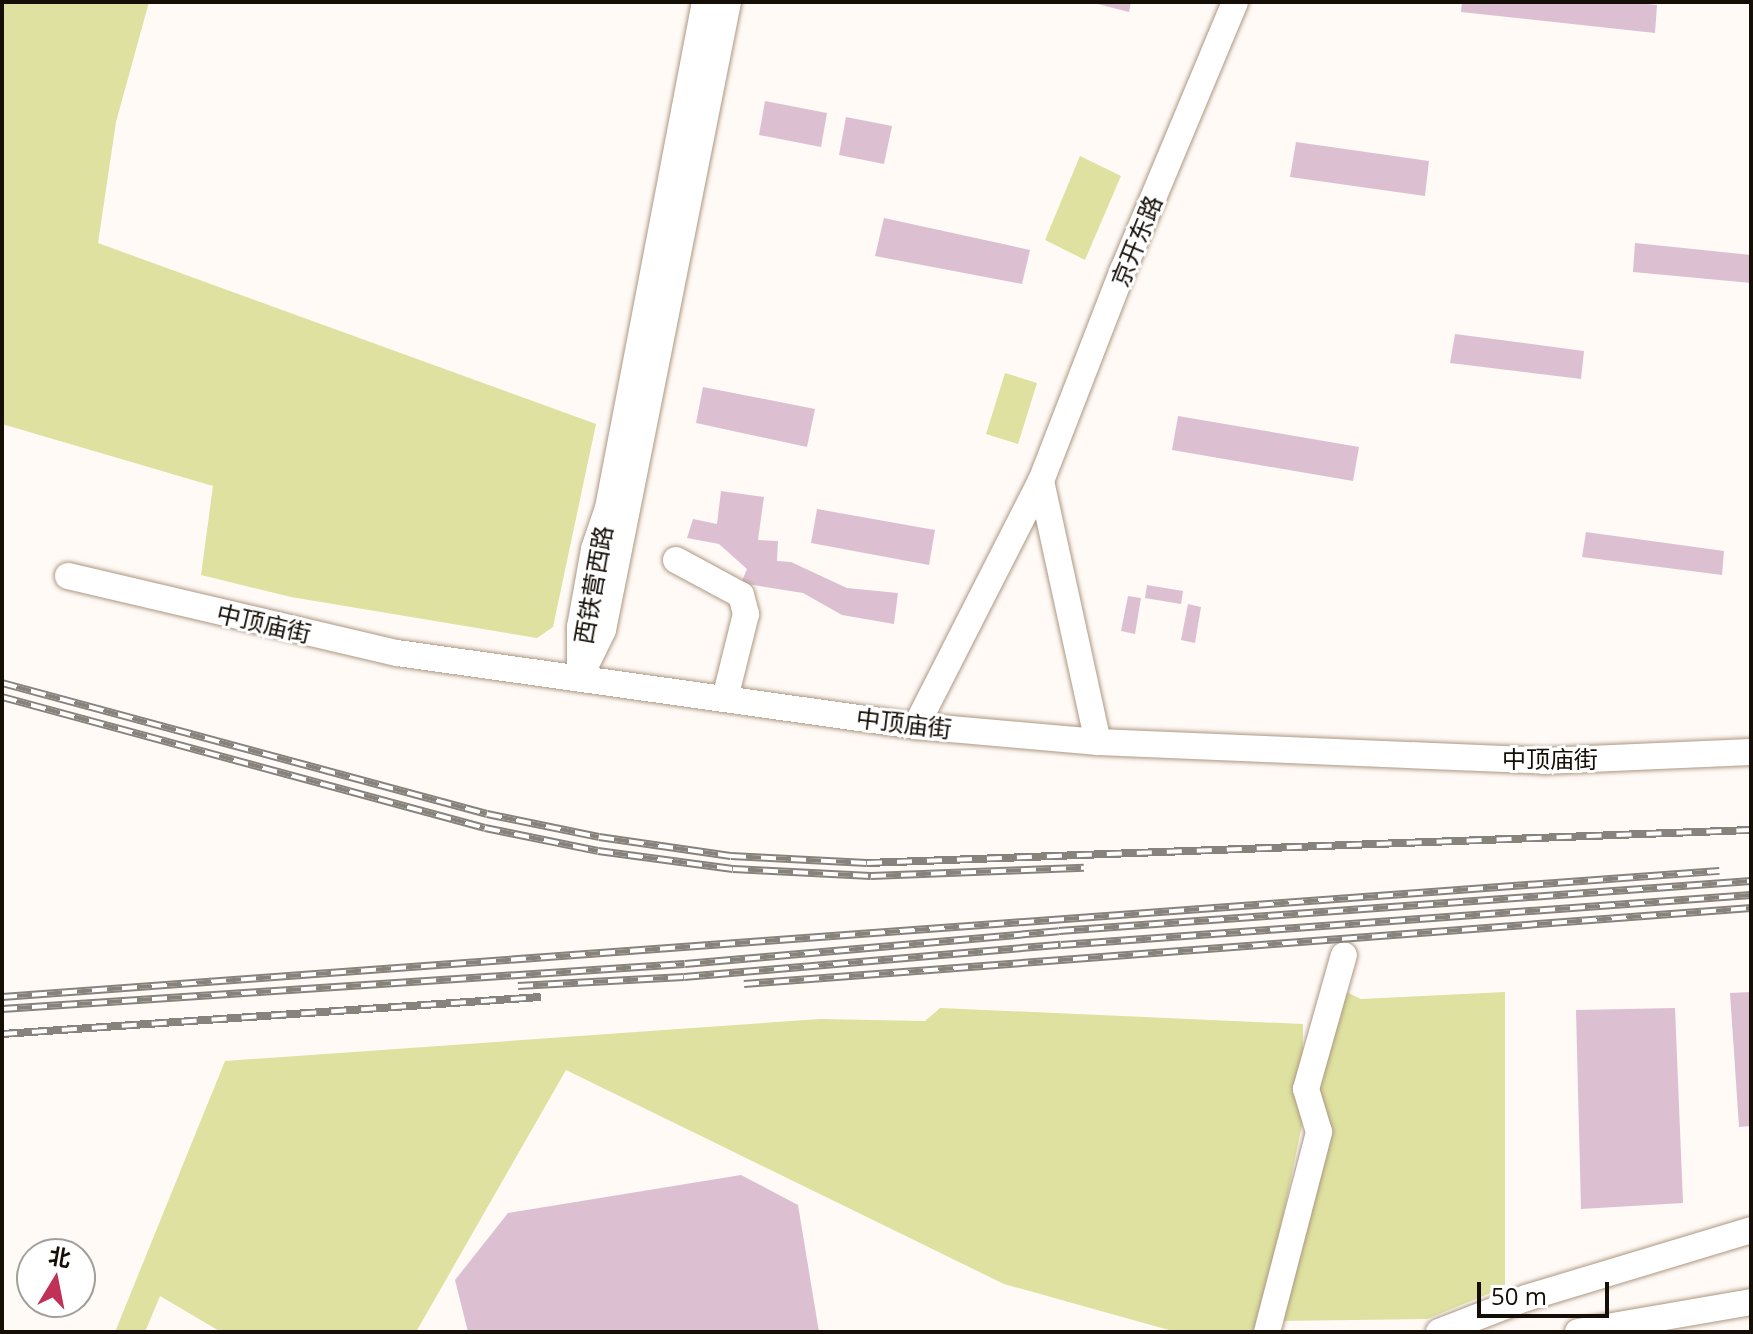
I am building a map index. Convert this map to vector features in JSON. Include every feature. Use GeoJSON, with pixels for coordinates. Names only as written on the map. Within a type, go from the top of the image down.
{"type":"FeatureCollection","features":[{"type":"Feature","properties":{"kind":"street","name":"西铁营西路"},"geometry":{"type":"LineString","coordinates":[[580,677],[580,627],[587,588],[608,508],[705,2]]}},
{"type":"Feature","properties":{"kind":"street","name":"西铁营西路"},"geometry":{"type":"LineString","coordinates":[[580,677],[603,630],[728,2]]}},
{"type":"Feature","properties":{"kind":"street","name":"京开东路"},"geometry":{"type":"LineString","coordinates":[[1041,481],[1123,270],[1235,2]]}},
{"type":"Feature","properties":{"kind":"street"},"geometry":{"type":"LineString","coordinates":[[916,726],[1041,481]]}},
{"type":"Feature","properties":{"kind":"street"},"geometry":{"type":"LineString","coordinates":[[1041,481],[1098,742]]}},
{"type":"Feature","properties":{"kind":"street"},"geometry":{"type":"LineString","coordinates":[[676,560],[741,595],[746,614],[725,698]]}},
{"type":"Feature","properties":{"kind":"street","name":"中顶庙街"},"geometry":{"type":"LineString","coordinates":[[68,576],[397,653],[916,726],[1098,742],[1543,761],[1751,752]]}},
{"type":"Feature","properties":{"kind":"street"},"geometry":{"type":"LineString","coordinates":[[1267,1332],[1319,1132],[1306,1089],[1344,955]]}},
{"type":"Feature","properties":{"kind":"street"},"geometry":{"type":"LineString","coordinates":[[1439,1332],[1526,1298],[1751,1230]]}},
{"type":"Feature","properties":{"kind":"street"},"geometry":{"type":"LineString","coordinates":[[1578,1332],[1751,1302]]}},
{"type":"Feature","properties":{"kind":"green space"},"geometry":{"type":"Polygon","coordinates":[[[2,2],[149,2],[116,122],[98,243],[596,424],[553,627],[537,638],[291,597],[201,575],[213,486],[2,424],[2,2]]]}},
{"type":"Feature","properties":{"kind":"green space"},"geometry":{"type":"Polygon","coordinates":[[[1080,156],[1121,176],[1085,260],[1045,240],[1080,156]]]}},
{"type":"Feature","properties":{"kind":"green space"},"geometry":{"type":"Polygon","coordinates":[[[1005,373],[1037,383],[1018,444],[986,434],[1005,373]]]}},
{"type":"Feature","properties":{"kind":"green space"},"geometry":{"type":"Polygon","coordinates":[[[1340,989],[1361,999],[1505,992],[1505,1287],[1427,1319],[1278,1321],[1313,1087],[1340,989]]]}},
{"type":"Feature","properties":{"kind":"green space"},"geometry":{"type":"Polygon","coordinates":[[[940,1008],[1303,1024],[1302,1125],[1259,1332],[1176,1332],[1004,1284],[566,1070],[416,1332],[221,1332],[160,1296],[145,1332],[115,1332],[225,1061],[820,1019],[925,1021],[940,1008]]]}},
{"type":"Feature","properties":{"kind":"building"},"geometry":{"type":"Polygon","coordinates":[[[1090,2],[1131,2],[1129,12],[1090,2]]]}},
{"type":"Feature","properties":{"kind":"building"},"geometry":{"type":"Polygon","coordinates":[[[1462,2],[1627,2],[1657,5],[1655,33],[1461,12],[1462,2]]]}},
{"type":"Feature","properties":{"kind":"building"},"geometry":{"type":"Polygon","coordinates":[[[765,101],[827,113],[821,147],[759,135],[765,101]]]}},
{"type":"Feature","properties":{"kind":"building"},"geometry":{"type":"Polygon","coordinates":[[[846,117],[892,126],[884,164],[839,155],[846,117]]]}},
{"type":"Feature","properties":{"kind":"building"},"geometry":{"type":"Polygon","coordinates":[[[1296,142],[1429,161],[1425,196],[1290,177],[1296,142]]]}},
{"type":"Feature","properties":{"kind":"building"},"geometry":{"type":"Polygon","coordinates":[[[884,218],[1030,250],[1022,284],[875,256],[884,218]]]}},
{"type":"Feature","properties":{"kind":"building"},"geometry":{"type":"Polygon","coordinates":[[[1635,243],[1751,255],[1751,283],[1633,272],[1635,243]]]}},
{"type":"Feature","properties":{"kind":"building"},"geometry":{"type":"Polygon","coordinates":[[[1455,334],[1584,351],[1581,379],[1450,363],[1455,334]]]}},
{"type":"Feature","properties":{"kind":"building"},"geometry":{"type":"Polygon","coordinates":[[[703,387],[815,409],[807,447],[696,423],[703,387]]]}},
{"type":"Feature","properties":{"kind":"building"},"geometry":{"type":"Polygon","coordinates":[[[1178,416],[1359,447],[1353,481],[1172,450],[1178,416]]]}},
{"type":"Feature","properties":{"kind":"building"},"geometry":{"type":"Polygon","coordinates":[[[721,491],[764,497],[758,540],[778,541],[777,561],[791,562],[847,588],[898,593],[894,624],[842,615],[803,593],[741,583],[747,569],[719,544],[687,538],[693,519],[717,524],[721,491]]]}},
{"type":"Feature","properties":{"kind":"building"},"geometry":{"type":"Polygon","coordinates":[[[817,509],[935,530],[929,565],[811,543],[817,509]]]}},
{"type":"Feature","properties":{"kind":"building"},"geometry":{"type":"Polygon","coordinates":[[[1586,532],[1724,551],[1722,575],[1582,557],[1586,532]]]}},
{"type":"Feature","properties":{"kind":"building"},"geometry":{"type":"Polygon","coordinates":[[[1147,585],[1183,591],[1181,604],[1145,598],[1147,585]]]}},
{"type":"Feature","properties":{"kind":"building"},"geometry":{"type":"Polygon","coordinates":[[[1128,596],[1141,598],[1135,634],[1121,631],[1128,596]]]}},
{"type":"Feature","properties":{"kind":"building"},"geometry":{"type":"Polygon","coordinates":[[[1188,604],[1201,607],[1195,643],[1181,640],[1188,604]]]}},
{"type":"Feature","properties":{"kind":"building"},"geometry":{"type":"Polygon","coordinates":[[[1751,992],[1751,1126],[1739,1127],[1730,993],[1751,992]]]}},
{"type":"Feature","properties":{"kind":"building"},"geometry":{"type":"Polygon","coordinates":[[[1675,1008],[1683,1203],[1581,1209],[1576,1010],[1675,1008]]]}},
{"type":"Feature","properties":{"kind":"building"},"geometry":{"type":"Polygon","coordinates":[[[741,1175],[798,1205],[819,1332],[468,1332],[455,1280],[508,1213],[741,1175]]]}},
{"type":"Feature","properties":{"kind":"railway"},"geometry":{"type":"LineString","coordinates":[[2,683],[487,814],[599,837],[731,856],[867,863],[1751,830]]}},
{"type":"Feature","properties":{"kind":"railway"},"geometry":{"type":"LineString","coordinates":[[2,697],[485,828],[598,851],[733,869],[871,876],[1084,868]]}},
{"type":"Feature","properties":{"kind":"railway"},"geometry":{"type":"LineString","coordinates":[[2,997],[1719,871]]}},
{"type":"Feature","properties":{"kind":"railway"},"geometry":{"type":"LineString","coordinates":[[2,1009],[685,964],[1059,931],[1751,881]]}},
{"type":"Feature","properties":{"kind":"railway"},"geometry":{"type":"LineString","coordinates":[[518,986],[684,977],[1061,945],[1751,895]]}},
{"type":"Feature","properties":{"kind":"railway"},"geometry":{"type":"LineString","coordinates":[[744,984],[1751,908]]}},
{"type":"Feature","properties":{"kind":"railway"},"geometry":{"type":"LineString","coordinates":[[2,1034],[541,997]]}}]}
